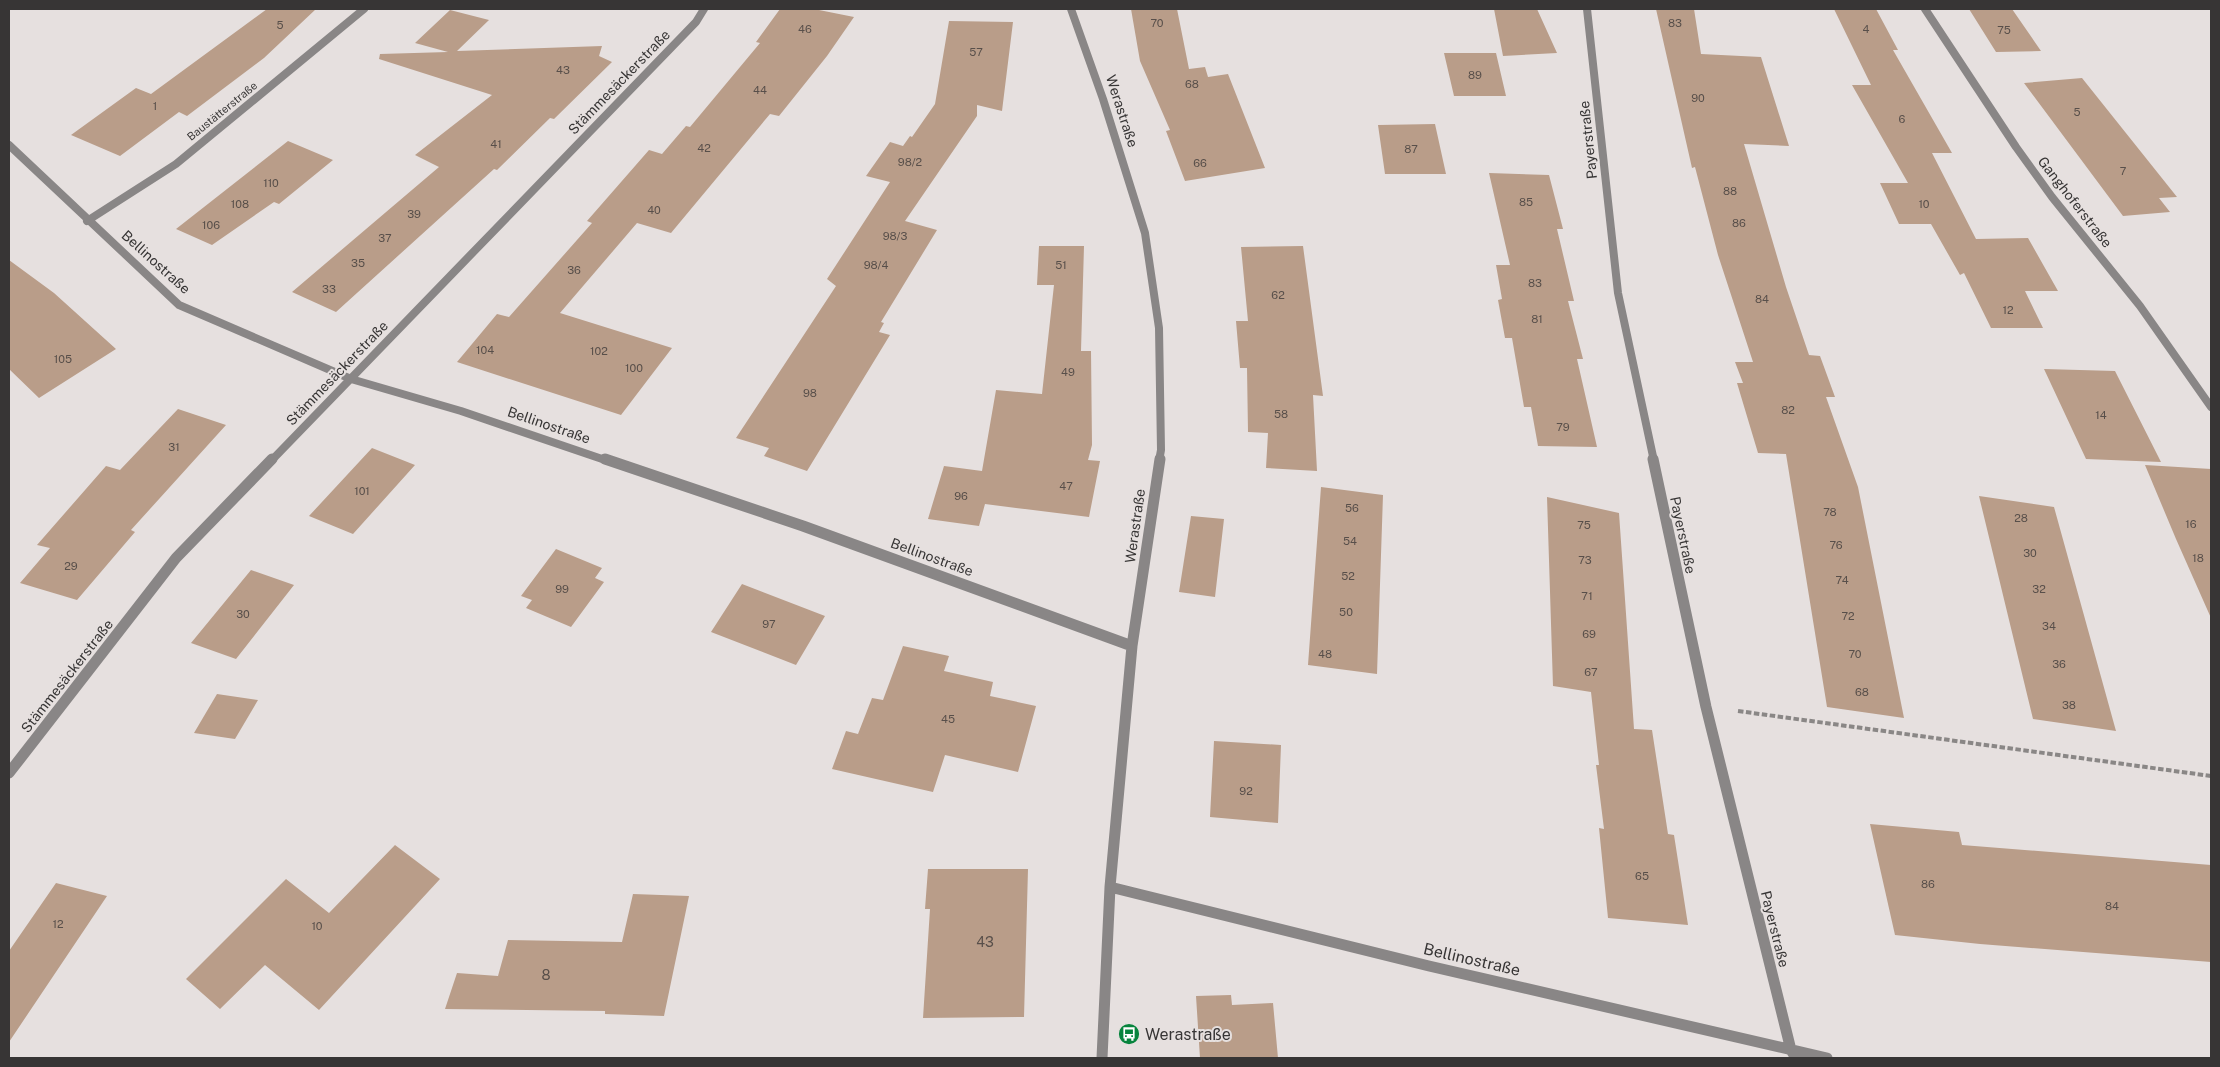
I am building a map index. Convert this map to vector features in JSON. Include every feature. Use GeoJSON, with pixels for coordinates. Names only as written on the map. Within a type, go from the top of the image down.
{"type":"FeatureCollection","features":[{"type":"Feature","properties":{"kind":"street","name":"Baustätterstraße"},"geometry":{"type":"LineString","coordinates":[[87,221],[176,164],[364,9]]}},
{"type":"Feature","properties":{"kind":"street","name":"Stämmesäckerstraße"},"geometry":{"type":"LineString","coordinates":[[9,773],[176,558],[696,22],[704,9]]}},
{"type":"Feature","properties":{"kind":"street","name":"Werastraße"},"geometry":{"type":"LineString","coordinates":[[1071,9],[1103,99],[1145,233],[1159,328],[1161,450],[1132,646],[1110,887],[1102,1058]]}},
{"type":"Feature","properties":{"kind":"street","name":"Payerstraße"},"geometry":{"type":"LineString","coordinates":[[1587,9],[1618,293],[1706,707],[1793,1054]]}},
{"type":"Feature","properties":{"kind":"street","name":"Ganghoferstraße"},"geometry":{"type":"LineString","coordinates":[[1925,9],[2016,147],[2052,197],[2140,306],[2211,407]]}},
{"type":"Feature","properties":{"kind":"street","name":"Bellinostraße"},"geometry":{"type":"LineString","coordinates":[[9,145],[87,221],[179,305],[350,379],[461,411],[803,526],[1132,646]]}},
{"type":"Feature","properties":{"kind":"street","name":"Bellinostraße"},"geometry":{"type":"LineString","coordinates":[[1110,887],[1793,1054],[1826,1058]]}},
{"type":"Feature","properties":{"kind":"path"},"geometry":{"type":"LineString","coordinates":[[1706,707],[2211,776]]}},
{"type":"Feature","properties":{"kind":"building"},"geometry":{"type":"Polygon","coordinates":[[[267,9],[316,9],[264,58],[187,116],[179,112],[120,156],[71,135],[136,88],[151,94],[267,9]]]}},
{"type":"Feature","properties":{"kind":"building"},"geometry":{"type":"Polygon","coordinates":[[[780,9],[814,9],[854,17],[827,56],[779,116],[770,114],[671,233],[637,223],[560,313],[672,348],[621,415],[457,362],[497,314],[509,317],[592,223],[587,221],[649,150],[662,154],[686,126],[690,127],[760,43],[756,42],[780,9]]]}},
{"type":"Feature","properties":{"kind":"building"},"geometry":{"type":"Polygon","coordinates":[[[1131,9],[1177,9],[1189,69],[1205,67],[1208,77],[1228,74],[1265,168],[1185,181],[1166,131],[1170,130],[1140,61],[1131,9]]]}},
{"type":"Feature","properties":{"kind":"building"},"geometry":{"type":"Polygon","coordinates":[[[1494,9],[1537,9],[1557,53],[1503,56],[1494,9]]]}},
{"type":"Feature","properties":{"kind":"building"},"geometry":{"type":"Polygon","coordinates":[[[1656,9],[1694,9],[1701,54],[1761,57],[1789,146],[1744,144],[1786,287],[1809,355],[1820,356],[1835,397],[1826,397],[1858,487],[1904,718],[1827,707],[1786,454],[1758,453],[1737,383],[1743,383],[1735,362],[1753,362],[1718,255],[1695,167],[1692,168],[1656,9]]]}},
{"type":"Feature","properties":{"kind":"building"},"geometry":{"type":"Polygon","coordinates":[[[1834,9],[1876,9],[1898,50],[1893,50],[1952,153],[1932,153],[1976,239],[2028,238],[2058,291],[2025,291],[2043,328],[1991,328],[1964,273],[1960,275],[1931,224],[1899,224],[1880,183],[1908,183],[1852,85],[1871,85],[1834,9]]]}},
{"type":"Feature","properties":{"kind":"building"},"geometry":{"type":"Polygon","coordinates":[[[1969,9],[2012,9],[2041,51],[1996,52],[1969,9]]]}},
{"type":"Feature","properties":{"kind":"building"},"geometry":{"type":"Polygon","coordinates":[[[450,10],[489,20],[457,51],[602,46],[599,56],[612,62],[554,119],[550,118],[497,170],[494,169],[336,312],[292,292],[439,167],[415,155],[492,95],[379,59],[380,54],[448,52],[415,43],[450,10]]]}},
{"type":"Feature","properties":{"kind":"building"},"geometry":{"type":"Polygon","coordinates":[[[949,21],[1013,22],[1002,111],[977,105],[977,116],[905,221],[937,230],[881,322],[884,323],[879,332],[890,335],[807,471],[764,456],[769,448],[736,438],[836,286],[827,279],[890,182],[866,176],[890,142],[903,146],[910,136],[912,137],[935,104],[949,21]]]}},
{"type":"Feature","properties":{"kind":"building"},"geometry":{"type":"Polygon","coordinates":[[[1444,53],[1496,53],[1506,96],[1454,96],[1444,53]]]}},
{"type":"Feature","properties":{"kind":"building"},"geometry":{"type":"Polygon","coordinates":[[[2082,78],[2177,197],[2159,198],[2170,212],[2123,216],[2024,83],[2082,78]]]}},
{"type":"Feature","properties":{"kind":"building"},"geometry":{"type":"Polygon","coordinates":[[[1435,124],[1446,174],[1385,174],[1378,125],[1435,124]]]}},
{"type":"Feature","properties":{"kind":"building"},"geometry":{"type":"Polygon","coordinates":[[[288,141],[333,160],[279,204],[274,202],[212,245],[176,229],[288,141]]]}},
{"type":"Feature","properties":{"kind":"building"},"geometry":{"type":"Polygon","coordinates":[[[1489,173],[1549,175],[1563,229],[1557,229],[1574,301],[1568,301],[1583,359],[1577,359],[1597,447],[1538,446],[1531,407],[1524,407],[1512,338],[1505,338],[1498,300],[1502,299],[1496,265],[1510,265],[1489,173]]]}},
{"type":"Feature","properties":{"kind":"building"},"geometry":{"type":"Polygon","coordinates":[[[1039,246],[1084,246],[1081,351],[1091,351],[1092,445],[1088,460],[1100,461],[1089,517],[985,504],[979,526],[928,519],[944,466],[982,471],[996,390],[1042,394],[1054,285],[1037,285],[1039,246]]]}},
{"type":"Feature","properties":{"kind":"building"},"geometry":{"type":"Polygon","coordinates":[[[1303,246],[1323,396],[1313,395],[1317,471],[1266,468],[1268,433],[1248,432],[1247,368],[1240,368],[1236,321],[1248,321],[1241,247],[1303,246]]]}},
{"type":"Feature","properties":{"kind":"building"},"geometry":{"type":"Polygon","coordinates":[[[9,260],[54,293],[116,349],[39,398],[9,369],[9,260]]]}},
{"type":"Feature","properties":{"kind":"building"},"geometry":{"type":"Polygon","coordinates":[[[2044,369],[2115,371],[2161,462],[2086,459],[2044,369]]]}},
{"type":"Feature","properties":{"kind":"building"},"geometry":{"type":"Polygon","coordinates":[[[178,409],[226,425],[131,530],[135,532],[77,600],[20,583],[50,548],[37,545],[106,466],[120,470],[178,409]]]}},
{"type":"Feature","properties":{"kind":"building"},"geometry":{"type":"Polygon","coordinates":[[[372,448],[415,465],[353,534],[309,516],[372,448]]]}},
{"type":"Feature","properties":{"kind":"building"},"geometry":{"type":"Polygon","coordinates":[[[2145,465],[2211,469],[2211,618],[2176,539],[2145,465]]]}},
{"type":"Feature","properties":{"kind":"building"},"geometry":{"type":"Polygon","coordinates":[[[1321,487],[1383,495],[1377,674],[1308,665],[1321,487]]]}},
{"type":"Feature","properties":{"kind":"building"},"geometry":{"type":"Polygon","coordinates":[[[1979,496],[2054,507],[2116,731],[2033,719],[1979,496]]]}},
{"type":"Feature","properties":{"kind":"building"},"geometry":{"type":"Polygon","coordinates":[[[1547,497],[1619,513],[1634,729],[1652,730],[1668,834],[1674,835],[1688,925],[1608,918],[1599,828],[1604,829],[1596,765],[1599,765],[1591,692],[1553,686],[1547,497]]]}},
{"type":"Feature","properties":{"kind":"building"},"geometry":{"type":"Polygon","coordinates":[[[1191,516],[1224,519],[1215,597],[1179,592],[1191,516]]]}},
{"type":"Feature","properties":{"kind":"building"},"geometry":{"type":"Polygon","coordinates":[[[556,549],[602,568],[595,578],[604,582],[571,627],[526,608],[532,600],[521,596],[556,549]]]}},
{"type":"Feature","properties":{"kind":"building"},"geometry":{"type":"Polygon","coordinates":[[[251,570],[294,585],[236,659],[191,643],[251,570]]]}},
{"type":"Feature","properties":{"kind":"building"},"geometry":{"type":"Polygon","coordinates":[[[742,584],[825,616],[796,665],[711,632],[742,584]]]}},
{"type":"Feature","properties":{"kind":"building"},"geometry":{"type":"Polygon","coordinates":[[[903,646],[949,656],[944,671],[993,682],[990,696],[1036,706],[1018,772],[945,755],[933,792],[832,769],[846,731],[858,734],[872,698],[883,700],[903,646]]]}},
{"type":"Feature","properties":{"kind":"building"},"geometry":{"type":"Polygon","coordinates":[[[217,694],[258,700],[235,739],[194,733],[217,694]]]}},
{"type":"Feature","properties":{"kind":"building"},"geometry":{"type":"Polygon","coordinates":[[[1214,741],[1281,745],[1278,823],[1210,817],[1214,741]]]}},
{"type":"Feature","properties":{"kind":"building"},"geometry":{"type":"Polygon","coordinates":[[[1870,824],[1959,832],[1962,845],[2211,865],[2211,962],[1980,944],[1895,935],[1870,824]]]}},
{"type":"Feature","properties":{"kind":"building"},"geometry":{"type":"Polygon","coordinates":[[[395,845],[440,879],[319,1010],[265,965],[220,1009],[186,979],[286,879],[329,913],[395,845]]]}},
{"type":"Feature","properties":{"kind":"building"},"geometry":{"type":"Polygon","coordinates":[[[928,869],[1028,869],[1024,1017],[923,1018],[930,909],[925,909],[928,869]]]}},
{"type":"Feature","properties":{"kind":"building"},"geometry":{"type":"Polygon","coordinates":[[[56,883],[107,896],[9,1042],[9,951],[56,883]]]}},
{"type":"Feature","properties":{"kind":"building"},"geometry":{"type":"Polygon","coordinates":[[[633,894],[689,896],[664,1016],[605,1014],[605,1011],[445,1009],[457,973],[498,976],[508,940],[622,942],[633,894]]]}},
{"type":"Feature","properties":{"kind":"building"},"geometry":{"type":"Polygon","coordinates":[[[1231,995],[1232,1005],[1273,1003],[1278,1058],[1200,1058],[1196,996],[1231,995]]]}},
{"type":"Feature","properties":{"kind":"place","name":"Werastraße"},"geometry":{"type":"Point","coordinates":[1129,1034]}}]}
